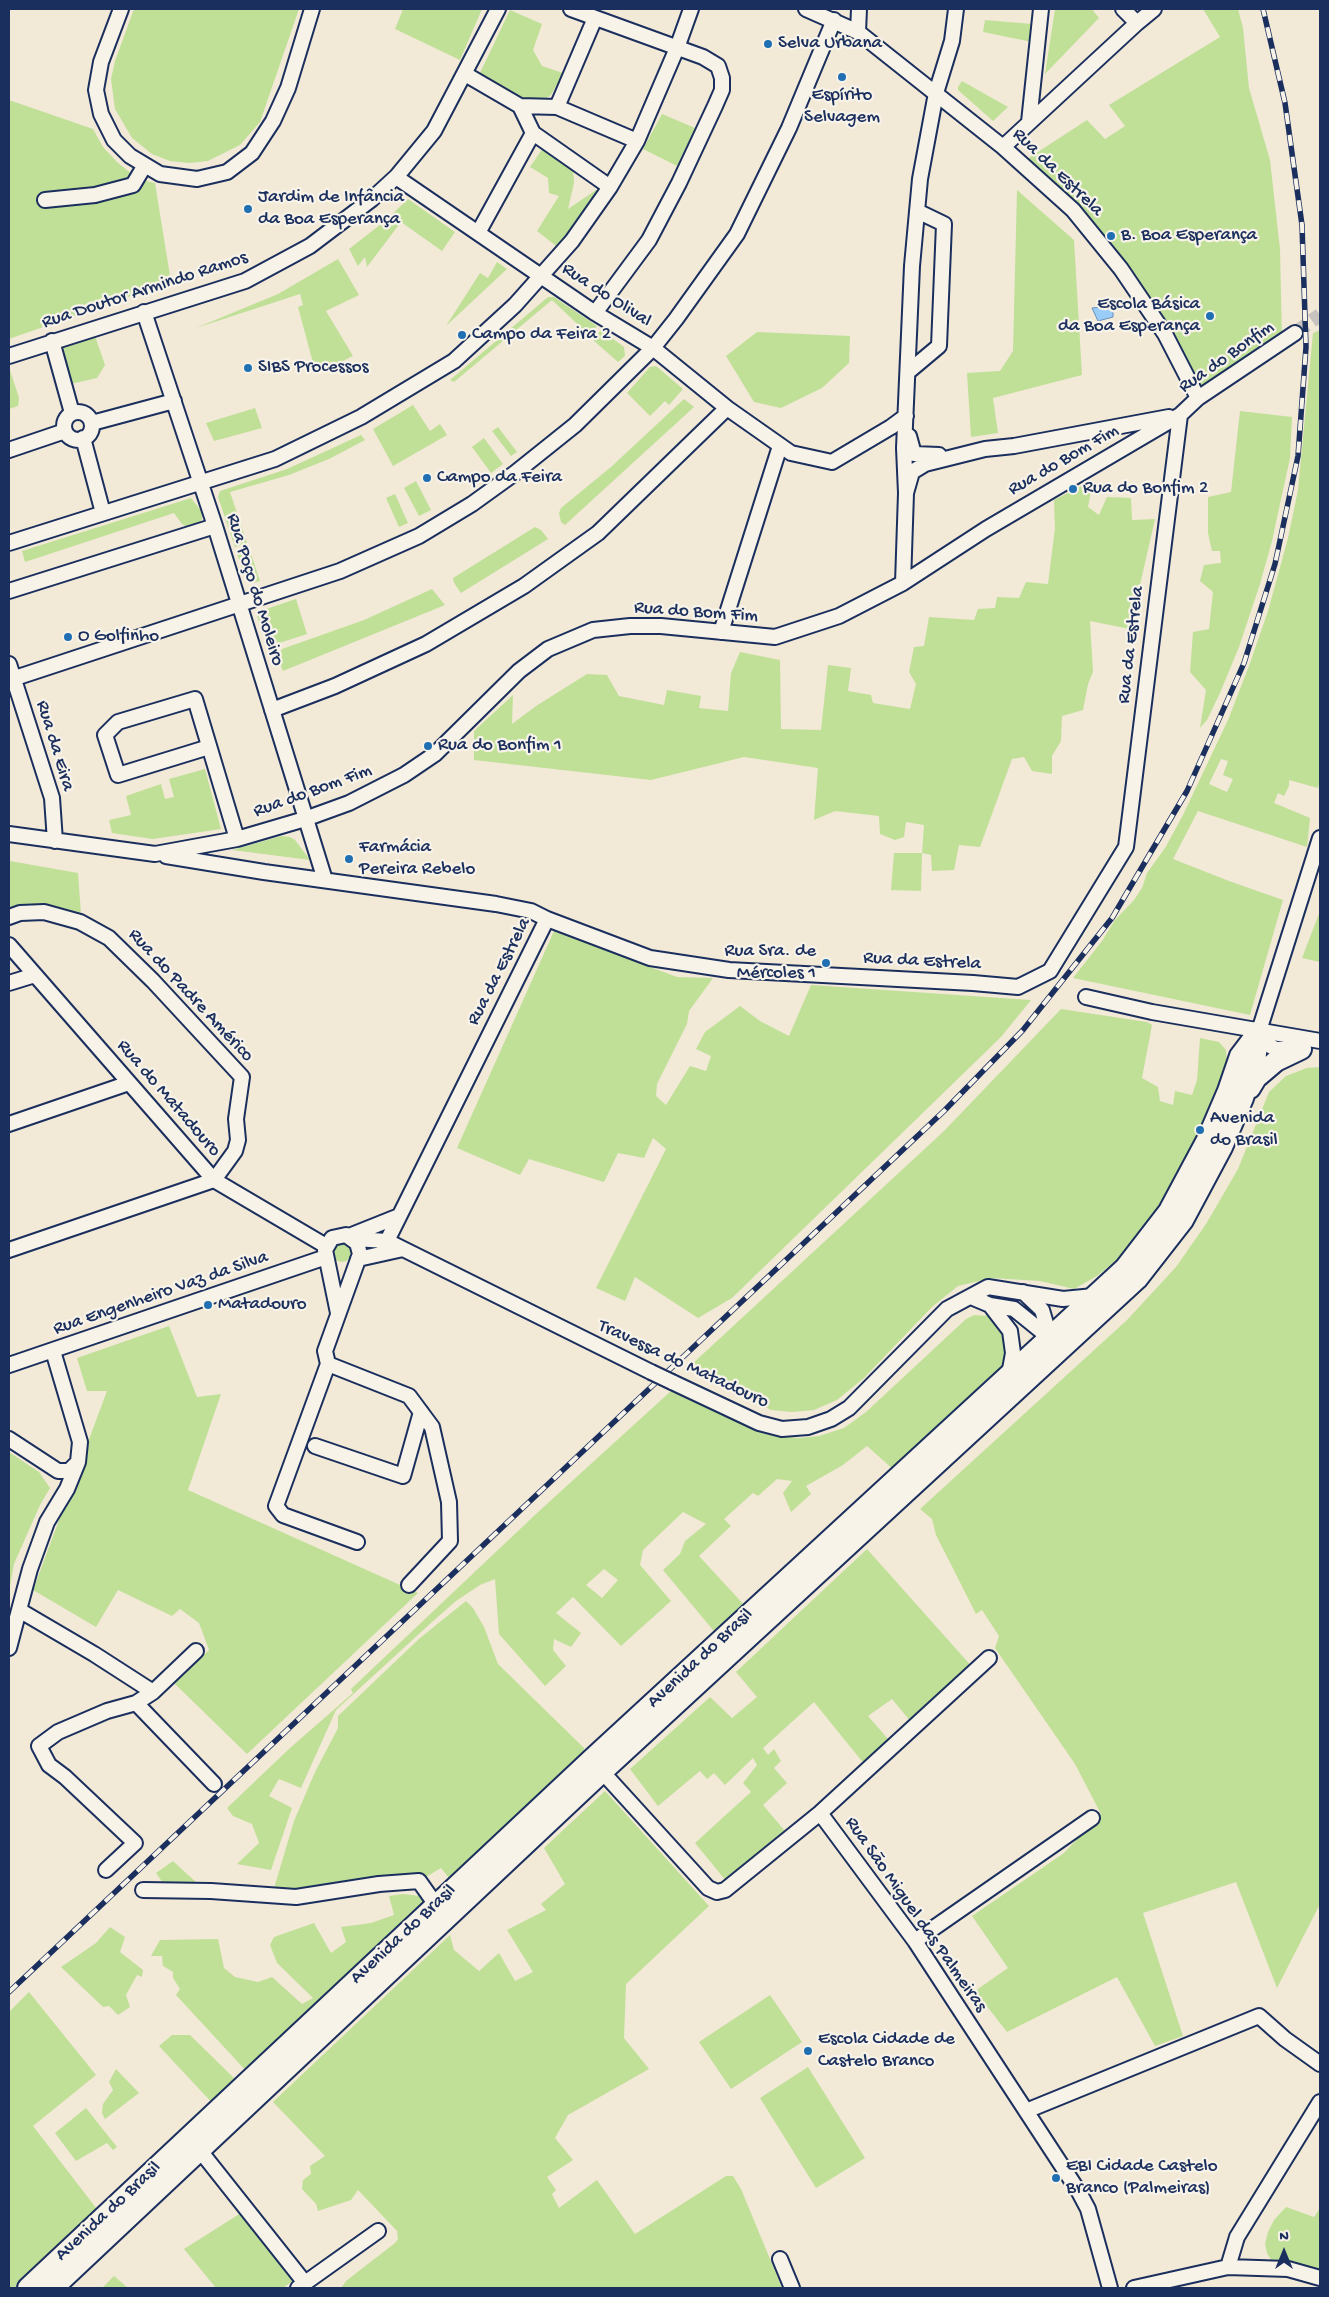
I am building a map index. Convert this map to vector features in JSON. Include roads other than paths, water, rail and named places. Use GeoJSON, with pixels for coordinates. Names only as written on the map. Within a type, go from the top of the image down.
{"type":"FeatureCollection","features":[{"type":"Feature","properties":{"kind":"main road","name":"Avenida do Brasil"},"geometry":{"type":"LineString","coordinates":[[28,2288],[195,2144],[1009,1375],[1056,1343],[1137,1279],[1184,1220],[1222,1147],[1243,1098],[1255,1060],[1259,1031]]}},
{"type":"Feature","properties":{"kind":"main road","name":"Avenida do Brasil"},"geometry":{"type":"LineString","coordinates":[[52,2288],[436,1905],[597,1765],[1056,1343],[1094,1296],[1125,1268],[1169,1211],[1207,1140],[1228,1091],[1240,1056],[1259,1031]]}},
{"type":"Feature","properties":{"kind":"main road","name":"Avenida do Brasil"},"geometry":{"type":"LineString","coordinates":[[1243,1098],[1256,1078],[1276,1060],[1311,1048]]}},
{"type":"Feature","properties":{"kind":"street"},"geometry":{"type":"LineString","coordinates":[[121,9],[101,62],[96,90],[101,114],[114,140],[130,156],[160,174],[197,179],[227,172],[252,153],[273,121],[288,88],[312,9]]}},
{"type":"Feature","properties":{"kind":"street","name":"Rua Doutor Armindo Ramos"},"geometry":{"type":"LineString","coordinates":[[9,356],[245,281],[310,246],[372,199],[396,177],[434,131],[498,9]]}},
{"type":"Feature","properties":{"kind":"street"},"geometry":{"type":"LineString","coordinates":[[571,9],[703,57],[718,66],[722,78],[722,90],[683,176],[649,240],[595,313]]}},
{"type":"Feature","properties":{"kind":"street"},"geometry":{"type":"LineString","coordinates":[[9,543],[275,459],[361,417],[454,362],[515,305],[572,241],[610,187],[637,141],[677,48],[691,9]]}},
{"type":"Feature","properties":{"kind":"street","name":"Rua da Estrela"},"geometry":{"type":"LineString","coordinates":[[806,9],[858,32],[1003,146],[1073,210],[1121,269],[1165,334],[1198,398]]}},
{"type":"Feature","properties":{"kind":"street"},"geometry":{"type":"LineString","coordinates":[[858,32],[859,9]]}},
{"type":"Feature","properties":{"kind":"street"},"geometry":{"type":"LineString","coordinates":[[903,583],[906,493],[904,448],[912,266],[920,179],[936,93],[952,41],[956,9]]}},
{"type":"Feature","properties":{"kind":"street"},"geometry":{"type":"LineString","coordinates":[[1029,122],[1041,9]]}},
{"type":"Feature","properties":{"kind":"street"},"geometry":{"type":"LineString","coordinates":[[1123,9],[1137,23]]}},
{"type":"Feature","properties":{"kind":"street"},"geometry":{"type":"LineString","coordinates":[[1003,146],[1154,9]]}},
{"type":"Feature","properties":{"kind":"street"},"geometry":{"type":"LineString","coordinates":[[557,107],[595,18]]}},
{"type":"Feature","properties":{"kind":"street"},"geometry":{"type":"LineString","coordinates":[[11,679],[340,571],[384,553],[419,536],[472,504],[515,473],[575,425],[652,348],[676,319],[737,234],[789,128],[834,20]]}},
{"type":"Feature","properties":{"kind":"street"},"geometry":{"type":"LineString","coordinates":[[465,74],[520,106],[557,107],[637,141]]}},
{"type":"Feature","properties":{"kind":"street"},"geometry":{"type":"LineString","coordinates":[[520,106],[533,133],[610,187]]}},
{"type":"Feature","properties":{"kind":"street"},"geometry":{"type":"LineString","coordinates":[[478,233],[533,133]]}},
{"type":"Feature","properties":{"kind":"street"},"geometry":{"type":"LineString","coordinates":[[45,200],[95,195],[133,184],[145,165]]}},
{"type":"Feature","properties":{"kind":"street","name":"Rua do Olival"},"geometry":{"type":"LineString","coordinates":[[396,177],[595,313],[652,348],[727,408],[786,450]]}},
{"type":"Feature","properties":{"kind":"street"},"geometry":{"type":"LineString","coordinates":[[908,372],[939,346],[944,224],[918,211]]}},
{"type":"Feature","properties":{"kind":"street","name":"Rua Poço do Moleiro"},"geometry":{"type":"LineString","coordinates":[[144,312],[201,482],[325,880]]}},
{"type":"Feature","properties":{"kind":"street","name":"Rua do Bonfim"},"geometry":{"type":"LineString","coordinates":[[1180,415],[1198,398],[1296,333]]}},
{"type":"Feature","properties":{"kind":"street"},"geometry":{"type":"LineString","coordinates":[[52,341],[72,413]]}},
{"type":"Feature","properties":{"kind":"street"},"geometry":{"type":"LineString","coordinates":[[92,423],[174,401]]}},
{"type":"Feature","properties":{"kind":"street"},"geometry":{"type":"LineString","coordinates":[[272,710],[335,686],[426,644],[524,586],[598,533],[727,408]]}},
{"type":"Feature","properties":{"kind":"street"},"geometry":{"type":"LineString","coordinates":[[72,413],[84,413],[92,423],[89,434],[83,438],[74,439],[65,430],[66,418],[72,413]]}},
{"type":"Feature","properties":{"kind":"street"},"geometry":{"type":"LineString","coordinates":[[906,493],[912,472],[925,464],[962,454],[1180,415]]}},
{"type":"Feature","properties":{"kind":"street","name":"Rua da Estrela"},"geometry":{"type":"LineString","coordinates":[[387,1241],[547,919],[650,958],[729,970],[973,983],[1018,988],[1050,971],[1126,847],[1180,415]]}},
{"type":"Feature","properties":{"kind":"street","name":"Rua do Bom Fim"},"geometry":{"type":"LineString","coordinates":[[9,834],[155,854],[237,839],[305,819],[349,803],[404,776],[435,754],[518,671],[548,649],[593,630],[630,626],[661,626],[774,637],[839,616],[903,583],[986,529],[1180,415]]}},
{"type":"Feature","properties":{"kind":"street"},"geometry":{"type":"LineString","coordinates":[[722,632],[786,450],[832,462],[906,416]]}},
{"type":"Feature","properties":{"kind":"street"},"geometry":{"type":"LineString","coordinates":[[906,416],[910,446],[914,454],[962,454]]}},
{"type":"Feature","properties":{"kind":"street"},"geometry":{"type":"LineString","coordinates":[[9,450],[65,430]]}},
{"type":"Feature","properties":{"kind":"street"},"geometry":{"type":"LineString","coordinates":[[83,438],[103,512]]}},
{"type":"Feature","properties":{"kind":"street"},"geometry":{"type":"LineString","coordinates":[[9,591],[215,526]]}},
{"type":"Feature","properties":{"kind":"street","name":"Rua da Eira"},"geometry":{"type":"LineString","coordinates":[[9,664],[11,679],[52,798],[55,841]]}},
{"type":"Feature","properties":{"kind":"street"},"geometry":{"type":"LineString","coordinates":[[209,747],[118,775],[105,735],[118,722],[195,699],[237,839]]}},
{"type":"Feature","properties":{"kind":"street"},"geometry":{"type":"LineString","coordinates":[[1311,1048],[1276,1049],[1266,1044],[1259,1031],[1320,838]]}},
{"type":"Feature","properties":{"kind":"street"},"geometry":{"type":"LineString","coordinates":[[155,854],[496,904],[531,911],[547,919]]}},
{"type":"Feature","properties":{"kind":"street","name":"Rua do Padre Américo"},"geometry":{"type":"LineString","coordinates":[[9,917],[20,913],[44,912],[80,922],[109,938],[153,981],[242,1077],[236,1119],[238,1140],[235,1151],[214,1180]]}},
{"type":"Feature","properties":{"kind":"street","name":"Rua do Matadouro"},"geometry":{"type":"LineString","coordinates":[[9,945],[214,1180],[327,1255]]}},
{"type":"Feature","properties":{"kind":"street"},"geometry":{"type":"LineString","coordinates":[[9,983],[35,974]]}},
{"type":"Feature","properties":{"kind":"street"},"geometry":{"type":"LineString","coordinates":[[1086,997],[1152,1012],[1259,1031],[1278,1032],[1320,1041]]}},
{"type":"Feature","properties":{"kind":"street"},"geometry":{"type":"LineString","coordinates":[[9,1124],[129,1083]]}},
{"type":"Feature","properties":{"kind":"street"},"geometry":{"type":"LineString","coordinates":[[9,1250],[214,1180]]}},
{"type":"Feature","properties":{"kind":"street"},"geometry":{"type":"LineString","coordinates":[[338,1313],[327,1255],[328,1241],[337,1235],[352,1237],[399,1216]]}},
{"type":"Feature","properties":{"kind":"street"},"geometry":{"type":"LineString","coordinates":[[352,1237],[359,1248],[357,1261],[325,1351],[328,1364],[276,1506],[283,1515],[357,1542]]}},
{"type":"Feature","properties":{"kind":"street","name":"Travessa do Matadouro"},"geometry":{"type":"LineString","coordinates":[[352,1237],[387,1241],[672,1382],[759,1423],[782,1429],[808,1426],[831,1419],[849,1408],[947,1309],[988,1287],[1063,1299],[1094,1296]]}},
{"type":"Feature","properties":{"kind":"street"},"geometry":{"type":"LineString","coordinates":[[327,1255],[336,1268],[343,1269],[357,1261],[403,1249]]}},
{"type":"Feature","properties":{"kind":"street","name":"Rua Engenheiro Vaz da Silva"},"geometry":{"type":"LineString","coordinates":[[9,1365],[327,1255]]}},
{"type":"Feature","properties":{"kind":"street"},"geometry":{"type":"LineString","coordinates":[[1023,1292],[1042,1310],[1056,1343]]}},
{"type":"Feature","properties":{"kind":"street"},"geometry":{"type":"LineString","coordinates":[[971,1297],[990,1305],[1014,1310],[1056,1343]]}},
{"type":"Feature","properties":{"kind":"street"},"geometry":{"type":"LineString","coordinates":[[990,1305],[1010,1331],[1013,1353],[1009,1375]]}},
{"type":"Feature","properties":{"kind":"street"},"geometry":{"type":"LineString","coordinates":[[9,1648],[30,1569],[47,1522],[67,1489],[78,1462],[80,1442],[53,1351]]}},
{"type":"Feature","properties":{"kind":"street"},"geometry":{"type":"LineString","coordinates":[[328,1364],[409,1396],[432,1427],[449,1502],[450,1541],[409,1585]]}},
{"type":"Feature","properties":{"kind":"street"},"geometry":{"type":"LineString","coordinates":[[315,1446],[403,1476],[421,1412]]}},
{"type":"Feature","properties":{"kind":"street"},"geometry":{"type":"LineString","coordinates":[[9,1439],[58,1471],[69,1471],[78,1462]]}},
{"type":"Feature","properties":{"kind":"street"},"geometry":{"type":"LineString","coordinates":[[19,1610],[94,1654],[153,1692]]}},
{"type":"Feature","properties":{"kind":"street"},"geometry":{"type":"LineString","coordinates":[[106,1870],[135,1843],[49,1765],[39,1746],[58,1732],[80,1721],[107,1710],[136,1703],[153,1692],[196,1651]]}},
{"type":"Feature","properties":{"kind":"street"},"geometry":{"type":"LineString","coordinates":[[820,1813],[989,1658]]}},
{"type":"Feature","properties":{"kind":"street"},"geometry":{"type":"LineString","coordinates":[[136,1703],[214,1784]]}},
{"type":"Feature","properties":{"kind":"street","name":"Rua São Miguel das Palmeiras"},"geometry":{"type":"LineString","coordinates":[[597,1765],[708,1888],[717,1892],[725,1890],[820,1813],[916,1941],[1078,2192],[1088,2210],[1110,2288]]}},
{"type":"Feature","properties":{"kind":"street"},"geometry":{"type":"LineString","coordinates":[[916,1941],[1092,1818]]}},
{"type":"Feature","properties":{"kind":"street"},"geometry":{"type":"LineString","coordinates":[[143,1890],[211,1891],[296,1897],[379,1884],[419,1881],[436,1905]]}},
{"type":"Feature","properties":{"kind":"street"},"geometry":{"type":"LineString","coordinates":[[1026,2111],[1260,2016],[1285,2039],[1320,2064]]}},
{"type":"Feature","properties":{"kind":"street"},"geometry":{"type":"LineString","coordinates":[[1228,2267],[1236,2237],[1320,2102]]}},
{"type":"Feature","properties":{"kind":"street"},"geometry":{"type":"LineString","coordinates":[[195,2144],[301,2286],[378,2231]]}},
{"type":"Feature","properties":{"kind":"street"},"geometry":{"type":"LineString","coordinates":[[780,2259],[792,2288]]}},
{"type":"Feature","properties":{"kind":"street"},"geometry":{"type":"LineString","coordinates":[[1134,2288],[1228,2267],[1288,2269],[1320,2278]]}},
{"type":"Feature","properties":{"kind":"water"},"geometry":{"type":"Polygon","coordinates":[[[1113,306],[1113,317],[1098,321],[1092,308],[1113,306]]]}},
{"type":"Feature","properties":{"kind":"tunnel"},"geometry":{"type":"LineString","coordinates":[[1295,333],[1320,315]]}},
{"type":"Feature","properties":{"kind":"railway"},"geometry":{"type":"LineString","coordinates":[[9,1992],[944,1111],[1023,1030],[1112,918],[1187,791],[1244,663],[1275,564],[1298,456],[1306,347],[1302,225],[1285,103],[1263,9]]}},
{"type":"Feature","properties":{"kind":"place","name":"Selva Urbana"},"geometry":{"type":"Point","coordinates":[768,44]}},
{"type":"Feature","properties":{"kind":"place","name":"Espírito Selvagem"},"geometry":{"type":"Point","coordinates":[842,77]}},
{"type":"Feature","properties":{"kind":"place","name":"Jardim de Infância da Boa Esperança"},"geometry":{"type":"Point","coordinates":[248,209]}},
{"type":"Feature","properties":{"kind":"place","name":"B. Boa Esperança"},"geometry":{"type":"Point","coordinates":[1111,236]}},
{"type":"Feature","properties":{"kind":"place","name":"Escola Básica da Boa Esperança"},"geometry":{"type":"Point","coordinates":[1210,316]}},
{"type":"Feature","properties":{"kind":"place","name":"Campo da Feira 2"},"geometry":{"type":"Point","coordinates":[462,335]}},
{"type":"Feature","properties":{"kind":"place","name":"SIBS Processos"},"geometry":{"type":"Point","coordinates":[248,368]}},
{"type":"Feature","properties":{"kind":"place","name":"Campo da Feira"},"geometry":{"type":"Point","coordinates":[427,478]}},
{"type":"Feature","properties":{"kind":"place","name":"Rua do Bonfim 2"},"geometry":{"type":"Point","coordinates":[1073,489]}},
{"type":"Feature","properties":{"kind":"place","name":"O Golfinho"},"geometry":{"type":"Point","coordinates":[68,637]}},
{"type":"Feature","properties":{"kind":"place","name":"Rua do Bonfim 1"},"geometry":{"type":"Point","coordinates":[428,746]}},
{"type":"Feature","properties":{"kind":"place","name":"Farmácia Pereira Rebelo"},"geometry":{"type":"Point","coordinates":[349,859]}},
{"type":"Feature","properties":{"kind":"place","name":"Rua Sra. de Mércoles 1"},"geometry":{"type":"Point","coordinates":[826,963]}},
{"type":"Feature","properties":{"kind":"place","name":"Avenida do Brasil"},"geometry":{"type":"Point","coordinates":[1200,1130]}},
{"type":"Feature","properties":{"kind":"place","name":"Matadouro"},"geometry":{"type":"Point","coordinates":[208,1305]}},
{"type":"Feature","properties":{"kind":"place","name":"Escola Cidade de Castelo Branco"},"geometry":{"type":"Point","coordinates":[808,2051]}},
{"type":"Feature","properties":{"kind":"place","name":"EBI Cidade Castelo Branco (Palmeiras)"},"geometry":{"type":"Point","coordinates":[1056,2178]}}]}
